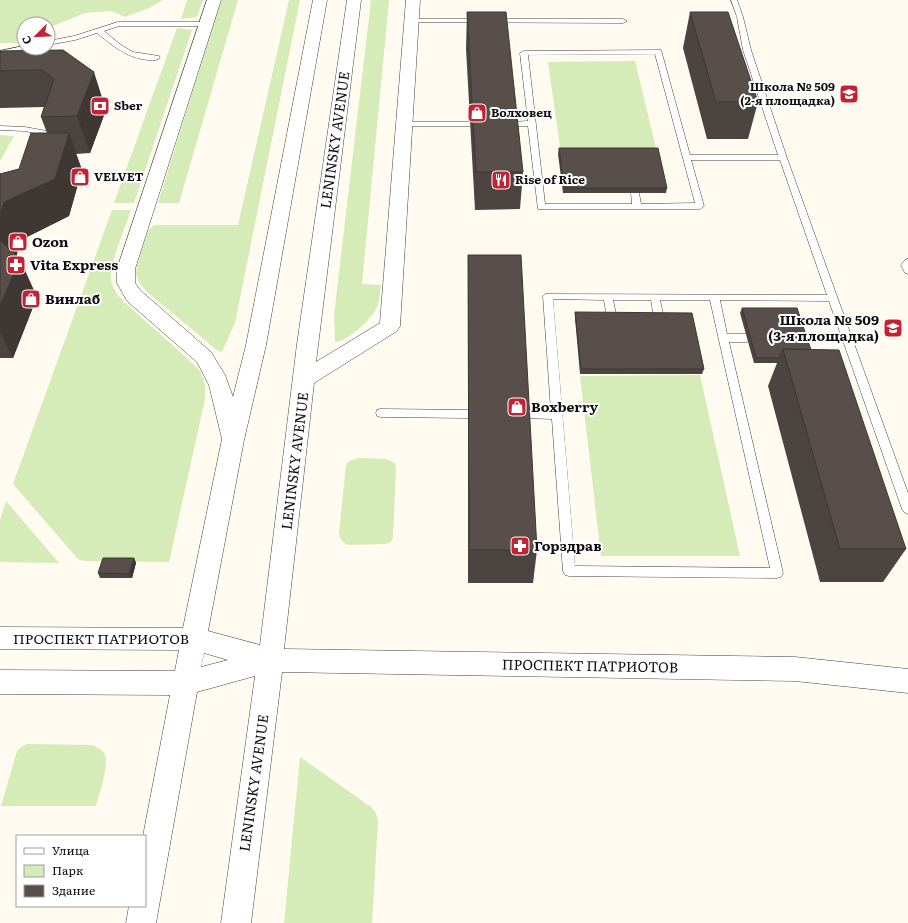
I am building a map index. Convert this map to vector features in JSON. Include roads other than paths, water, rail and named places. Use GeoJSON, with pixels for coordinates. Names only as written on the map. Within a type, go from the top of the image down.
{"type":"FeatureCollection","features":[{"type":"Feature","properties":{"kind":"street"},"geometry":{"type":"LineString","coordinates":[[214,0],[126,269],[126,283],[134,296],[204,357],[213,368],[218,379],[233,440]]}},
{"type":"Feature","properties":{"kind":"street"},"geometry":{"type":"LineString","coordinates":[[146,898],[233,440],[256,345],[320,0]]}},
{"type":"Feature","properties":{"kind":"street","name":"LENINSKY AVENUE"},"geometry":{"type":"LineString","coordinates":[[236,923],[271,660],[307,344],[354,0]]}},
{"type":"Feature","properties":{"kind":"street"},"geometry":{"type":"LineString","coordinates":[[304,379],[390,326],[413,0]]}},
{"type":"Feature","properties":{"kind":"street","name":"ПРОСПЕКТ ПАТРИОТОВ"},"geometry":{"type":"LineString","coordinates":[[0,638],[194,639],[271,660],[795,669],[908,681]]}},
{"type":"Feature","properties":{"kind":"street","name":"ПРОСПЕКТ ПАТРИОТОВ"},"geometry":{"type":"LineString","coordinates":[[0,682],[186,683],[271,660]]}},
{"type":"Feature","properties":{"kind":"street"},"geometry":{"type":"LineString","coordinates":[[141,923],[144,907]]}},
{"type":"Feature","properties":{"kind":"lane"},"geometry":{"type":"LineString","coordinates":[[734,0],[748,50],[783,158],[908,509]]}},
{"type":"Feature","properties":{"kind":"lane"},"geometry":{"type":"LineString","coordinates":[[411,21],[623,21]]}},
{"type":"Feature","properties":{"kind":"lane"},"geometry":{"type":"LineString","coordinates":[[56,42],[75,38],[118,24],[206,24]]}},
{"type":"Feature","properties":{"kind":"lane"},"geometry":{"type":"LineString","coordinates":[[98,30],[127,53],[144,58],[156,58]]}},
{"type":"Feature","properties":{"kind":"lane"},"geometry":{"type":"LineString","coordinates":[[0,53],[16,50]]}},
{"type":"Feature","properties":{"kind":"lane"},"geometry":{"type":"LineString","coordinates":[[658,52],[687,157],[700,206],[637,206],[594,203],[541,207],[524,53],[658,52]]}},
{"type":"Feature","properties":{"kind":"lane"},"geometry":{"type":"LineString","coordinates":[[511,124],[532,123]]}},
{"type":"Feature","properties":{"kind":"lane"},"geometry":{"type":"LineString","coordinates":[[404,124],[470,124]]}},
{"type":"Feature","properties":{"kind":"lane"},"geometry":{"type":"LineString","coordinates":[[0,128],[25,129],[49,134],[47,150]]}},
{"type":"Feature","properties":{"kind":"lane"},"geometry":{"type":"LineString","coordinates":[[687,157],[783,158]]}},
{"type":"Feature","properties":{"kind":"lane"},"geometry":{"type":"LineString","coordinates":[[634,193],[637,206]]}},
{"type":"Feature","properties":{"kind":"lane"},"geometry":{"type":"LineString","coordinates":[[908,262],[906,265],[908,271]]}},
{"type":"Feature","properties":{"kind":"lane"},"geometry":{"type":"LineString","coordinates":[[714,297],[777,573],[569,571],[548,296],[608,296],[832,298]]}},
{"type":"Feature","properties":{"kind":"lane"},"geometry":{"type":"LineString","coordinates":[[608,296],[612,318]]}},
{"type":"Feature","properties":{"kind":"lane"},"geometry":{"type":"LineString","coordinates":[[655,297],[659,318]]}},
{"type":"Feature","properties":{"kind":"lane"},"geometry":{"type":"LineString","coordinates":[[723,338],[747,338]]}},
{"type":"Feature","properties":{"kind":"lane"},"geometry":{"type":"LineString","coordinates":[[381,412],[468,414]]}},
{"type":"Feature","properties":{"kind":"lane"},"geometry":{"type":"LineString","coordinates":[[524,414],[557,415]]}},
{"type":"Feature","properties":{"kind":"place","name":"Школа № 509 (2-я площадка)"},"geometry":{"type":"Point","coordinates":[849,94]}},
{"type":"Feature","properties":{"kind":"place","name":"Sber"},"geometry":{"type":"Point","coordinates":[100,106]}},
{"type":"Feature","properties":{"kind":"place","name":"Волховец"},"geometry":{"type":"Point","coordinates":[477,113]}},
{"type":"Feature","properties":{"kind":"place","name":"VELVET"},"geometry":{"type":"Point","coordinates":[80,177]}},
{"type":"Feature","properties":{"kind":"place","name":"Rise of Rice"},"geometry":{"type":"Point","coordinates":[501,180]}},
{"type":"Feature","properties":{"kind":"place","name":"Ozon"},"geometry":{"type":"Point","coordinates":[18,242]}},
{"type":"Feature","properties":{"kind":"place","name":"Vita Express"},"geometry":{"type":"Point","coordinates":[16,265]}},
{"type":"Feature","properties":{"kind":"place","name":"Винлаб"},"geometry":{"type":"Point","coordinates":[31,299]}},
{"type":"Feature","properties":{"kind":"place","name":"Школа № 509 (3-я площадка)"},"geometry":{"type":"Point","coordinates":[893,328]}},
{"type":"Feature","properties":{"kind":"place","name":"Boxberry"},"geometry":{"type":"Point","coordinates":[517,407]}},
{"type":"Feature","properties":{"kind":"place","name":"Горздрав"},"geometry":{"type":"Point","coordinates":[520,546]}}]}
